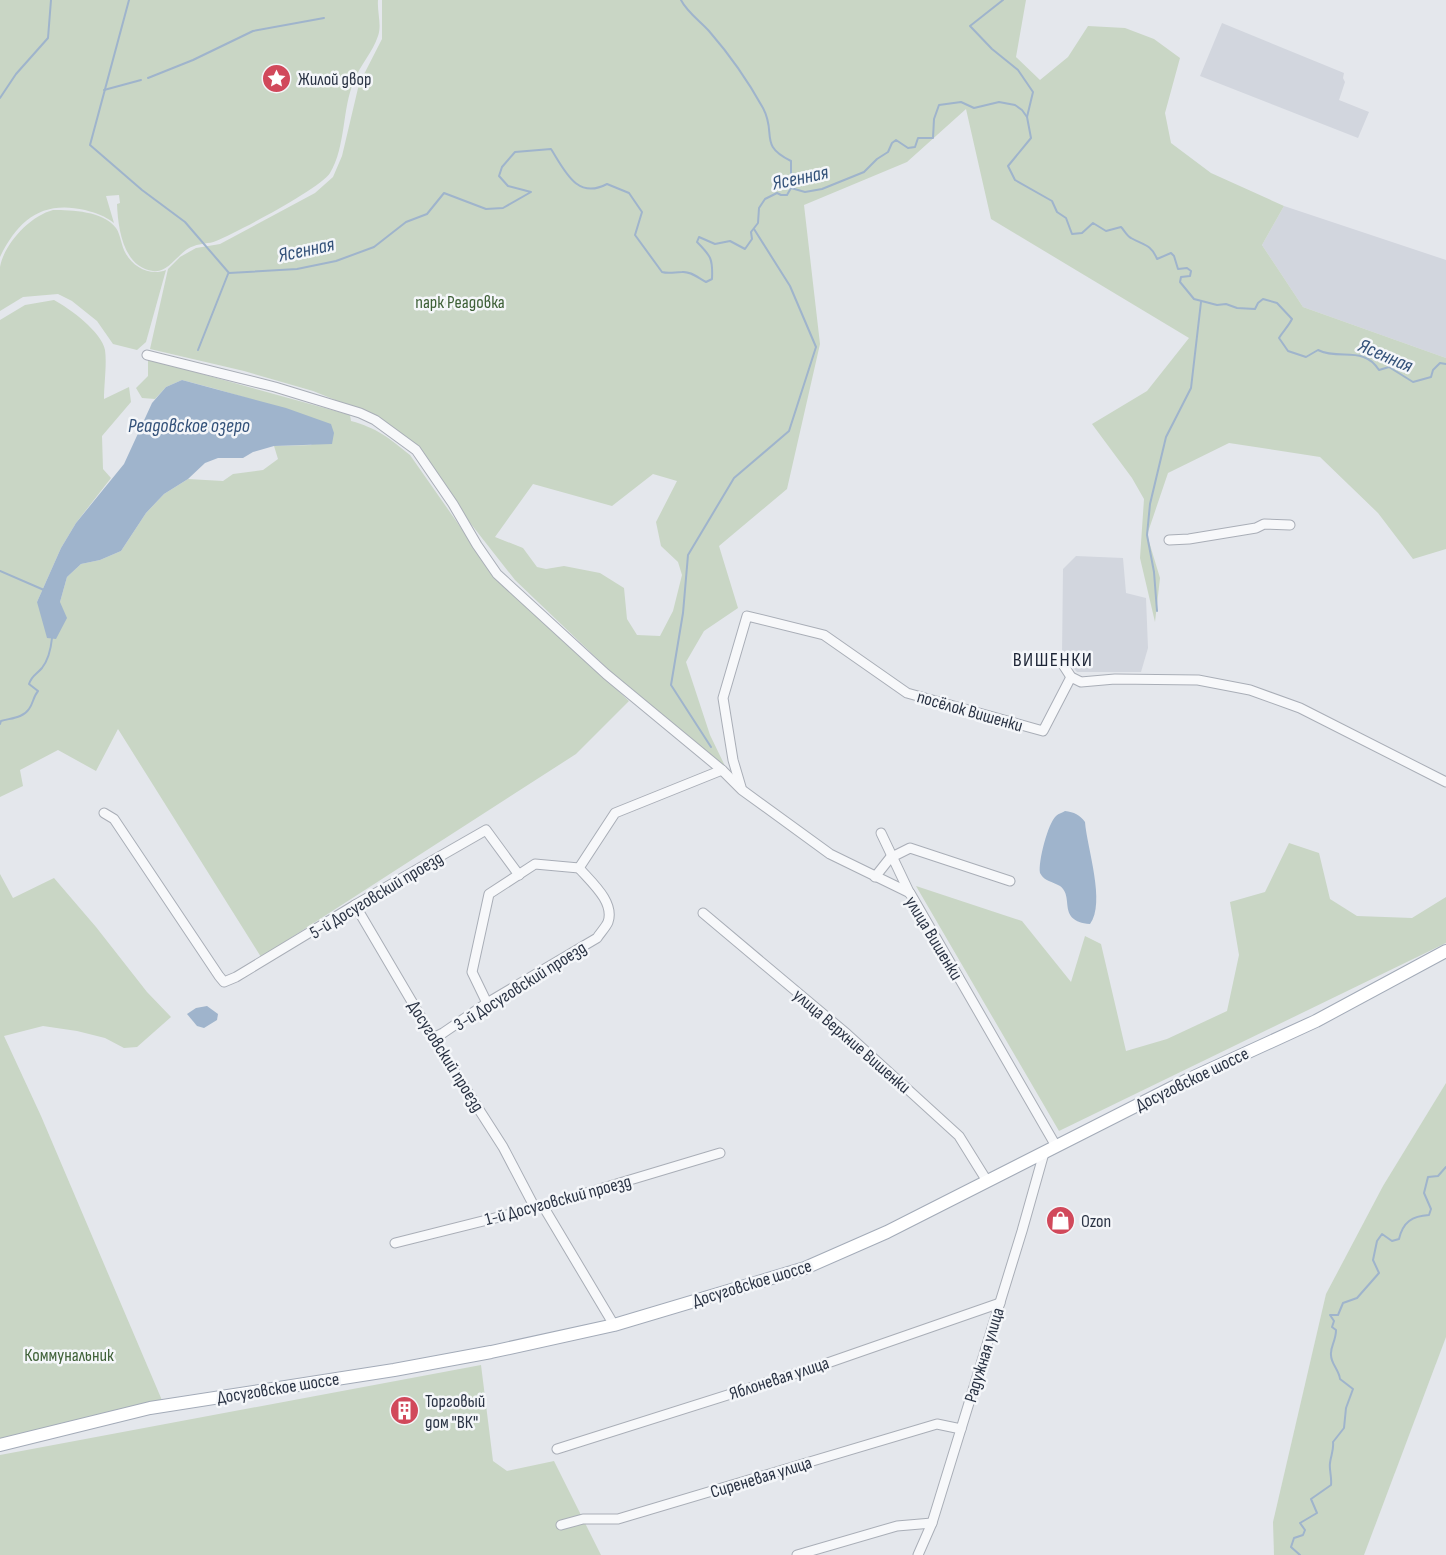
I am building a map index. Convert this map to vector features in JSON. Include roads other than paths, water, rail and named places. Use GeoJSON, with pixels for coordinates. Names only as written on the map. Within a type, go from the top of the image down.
{"type":"FeatureCollection","features":[{"type":"Feature","properties":{"kind":"main road","name":"Досуговское шоссе"},"geometry":{"type":"LineString","coordinates":[[0,1445],[150,1408],[394,1370],[491,1352],[614,1324],[805,1268],[887,1232],[1187,1080],[1316,1021],[1446,951]]}},
{"type":"Feature","properties":{"kind":"street","name":"улица Вишенки"},"geometry":{"type":"LineString","coordinates":[[147,355],[275,387],[343,407],[375,420],[416,450],[497,574],[606,674],[742,789],[830,854],[910,894],[1056,1146]]}},
{"type":"Feature","properties":{"kind":"street"},"geometry":{"type":"LineString","coordinates":[[1169,540],[1190,539],[1256,528],[1264,524],[1290,525]]}},
{"type":"Feature","properties":{"kind":"street","name":"посёлок Вишенки"},"geometry":{"type":"LineString","coordinates":[[742,789],[733,760],[723,698],[747,616],[824,634],[907,693],[1043,731],[1071,677]]}},
{"type":"Feature","properties":{"kind":"street"},"geometry":{"type":"LineString","coordinates":[[1062,663],[1071,677],[1082,682],[1114,679],[1198,680],[1250,690],[1300,708],[1446,782]]}},
{"type":"Feature","properties":{"kind":"street"},"geometry":{"type":"LineString","coordinates":[[487,1003],[472,972],[489,894],[535,864],[579,868],[615,813],[722,770]]}},
{"type":"Feature","properties":{"kind":"street","name":"5-й Досуговский проезд"},"geometry":{"type":"LineString","coordinates":[[104,813],[114,819],[225,982],[486,830],[519,875]]}},
{"type":"Feature","properties":{"kind":"street"},"geometry":{"type":"LineString","coordinates":[[881,833],[910,894]]}},
{"type":"Feature","properties":{"kind":"street"},"geometry":{"type":"LineString","coordinates":[[875,878],[892,857],[910,848],[1010,881]]}},
{"type":"Feature","properties":{"kind":"street","name":"3-й Досуговский проезд"},"geometry":{"type":"LineString","coordinates":[[433,1038],[597,938],[608,921],[609,908],[579,868]]}},
{"type":"Feature","properties":{"kind":"street","name":"Досуговский проезд"},"geometry":{"type":"LineString","coordinates":[[355,905],[433,1038],[614,1324]]}},
{"type":"Feature","properties":{"kind":"street","name":"улица Верхние Вишенки"},"geometry":{"type":"LineString","coordinates":[[703,913],[847,1034],[959,1137],[987,1181]]}},
{"type":"Feature","properties":{"kind":"street","name":"1-й Досуговский проезд"},"geometry":{"type":"LineString","coordinates":[[395,1243],[539,1207],[720,1153]]}},
{"type":"Feature","properties":{"kind":"street","name":"Радужная улица"},"geometry":{"type":"LineString","coordinates":[[918,1555],[932,1523],[1022,1232],[1044,1153]]}},
{"type":"Feature","properties":{"kind":"street","name":"Яблоневая улица"},"geometry":{"type":"LineString","coordinates":[[557,1449],[816,1367],[1000,1303]]}},
{"type":"Feature","properties":{"kind":"street","name":"Сиреневая улица"},"geometry":{"type":"LineString","coordinates":[[561,1525],[583,1519],[618,1519],[938,1424],[961,1429]]}},
{"type":"Feature","properties":{"kind":"street"},"geometry":{"type":"LineString","coordinates":[[797,1555],[897,1526],[932,1523]]}},
{"type":"Feature","properties":{"kind":"water","name":"Реадовское озеро"},"geometry":{"type":"Polygon","coordinates":[[[182,380],[286,408],[331,424],[334,433],[332,444],[274,446],[253,452],[243,458],[218,458],[205,463],[188,479],[164,494],[146,513],[121,551],[100,560],[81,564],[67,577],[60,602],[67,618],[56,639],[47,638],[37,602],[61,548],[76,523],[124,464],[152,403],[166,387],[182,380]]]}},
{"type":"Feature","properties":{"kind":"water"},"geometry":{"type":"Polygon","coordinates":[[[1065,811],[1076,814],[1085,822],[1096,889],[1094,915],[1090,924],[1073,918],[1064,891],[1040,873],[1042,852],[1050,826],[1058,814],[1065,811]]]}},
{"type":"Feature","properties":{"kind":"water"},"geometry":{"type":"Polygon","coordinates":[[[207,1006],[218,1014],[217,1020],[204,1028],[197,1026],[187,1014],[196,1008],[207,1006]]]}},
{"type":"Feature","properties":{"kind":"waterway"},"geometry":{"type":"LineString","coordinates":[[0,98],[16,74],[48,38],[51,0]]}},
{"type":"Feature","properties":{"kind":"waterway","name":"Ясенная"},"geometry":{"type":"LineString","coordinates":[[129,0],[90,145],[142,190],[185,222],[229,273],[297,269],[336,261],[374,247],[406,222],[427,214],[444,193],[486,209],[503,208],[531,192],[508,186],[499,176],[502,167],[515,152],[551,149],[567,174],[580,186],[597,188],[607,184],[629,193],[642,212],[635,235],[662,272],[688,273],[706,282],[712,279],[712,267],[708,255],[697,242],[699,237],[715,244],[730,241],[745,249],[752,239],[751,232],[758,223],[759,208],[765,199],[777,193],[787,195],[791,188],[805,192],[822,189],[864,172],[888,152],[896,140],[908,148],[915,147],[918,138],[933,138],[934,119],[939,105],[961,102],[974,108],[999,102],[1015,105],[1027,117],[1031,138],[1008,166],[1015,180],[1052,201],[1057,212],[1066,218],[1072,234],[1082,233],[1093,223],[1106,231],[1121,227],[1130,237],[1149,248],[1157,259],[1171,253],[1178,269],[1187,268],[1191,271],[1190,276],[1181,277],[1180,282],[1194,299],[1217,305],[1226,304],[1237,308],[1255,309],[1263,299],[1277,303],[1292,319],[1279,338],[1288,351],[1306,357],[1318,350],[1358,356],[1373,362],[1379,370],[1389,367],[1413,382],[1431,377],[1433,370],[1440,363],[1446,364]]}},
{"type":"Feature","properties":{"kind":"waterway"},"geometry":{"type":"LineString","coordinates":[[681,0],[724,49],[763,108],[769,125],[771,144],[775,150],[791,161],[791,187]]}},
{"type":"Feature","properties":{"kind":"waterway"},"geometry":{"type":"LineString","coordinates":[[1003,0],[970,26],[992,49],[1018,70],[1033,92],[1027,117]]}},
{"type":"Feature","properties":{"kind":"waterway"},"geometry":{"type":"LineString","coordinates":[[148,78],[193,60],[253,31],[324,18]]}},
{"type":"Feature","properties":{"kind":"waterway"},"geometry":{"type":"LineString","coordinates":[[104,90],[141,80]]}},
{"type":"Feature","properties":{"kind":"waterway"},"geometry":{"type":"LineString","coordinates":[[711,747],[671,685],[683,613],[688,555],[734,478],[789,431],[816,347],[790,286],[754,229]]}},
{"type":"Feature","properties":{"kind":"waterway"},"geometry":{"type":"LineString","coordinates":[[198,350],[228,274]]}},
{"type":"Feature","properties":{"kind":"waterway"},"geometry":{"type":"LineString","coordinates":[[1157,611],[1154,572],[1147,535],[1150,504],[1166,437],[1191,388],[1201,302]]}},
{"type":"Feature","properties":{"kind":"waterway"},"geometry":{"type":"LineString","coordinates":[[0,571],[44,590]]}},
{"type":"Feature","properties":{"kind":"waterway"},"geometry":{"type":"LineString","coordinates":[[0,724],[1,721],[24,714],[30,707],[38,691],[29,684],[46,661],[52,638]]}},
{"type":"Feature","properties":{"kind":"waterway"},"geometry":{"type":"LineString","coordinates":[[1300,1555],[1291,1547],[1294,1538],[1303,1535],[1305,1530],[1300,1523],[1317,1513],[1311,1499],[1331,1485],[1330,1466],[1333,1442],[1344,1428],[1346,1408],[1353,1389],[1340,1379],[1331,1358],[1336,1330],[1332,1327],[1334,1321],[1330,1315],[1338,1315],[1343,1303],[1357,1298],[1379,1273],[1373,1260],[1377,1241],[1382,1234],[1392,1241],[1399,1239],[1403,1228],[1409,1221],[1429,1215],[1431,1209],[1424,1193],[1428,1177],[1438,1176],[1446,1167]]}},
{"type":"Feature","properties":{"kind":"place","name":"Жилой двор"},"geometry":{"type":"Point","coordinates":[277,79]}},
{"type":"Feature","properties":{"kind":"place","name":"Ozon"},"geometry":{"type":"Point","coordinates":[1060,1221]}},
{"type":"Feature","properties":{"kind":"place","name":"Торговый дом \"ВК\""},"geometry":{"type":"Point","coordinates":[404,1411]}},
{"type":"Feature","properties":{"kind":"district","name":"ВИШЕНКИ"},"geometry":{"type":"Point","coordinates":[1053,659]}},
{"type":"Feature","properties":{"kind":"park label","name":"парк Реадовка"},"geometry":{"type":"Point","coordinates":[460,302]}},
{"type":"Feature","properties":{"kind":"park label","name":"Коммунальник"},"geometry":{"type":"Point","coordinates":[69,1355]}}]}
